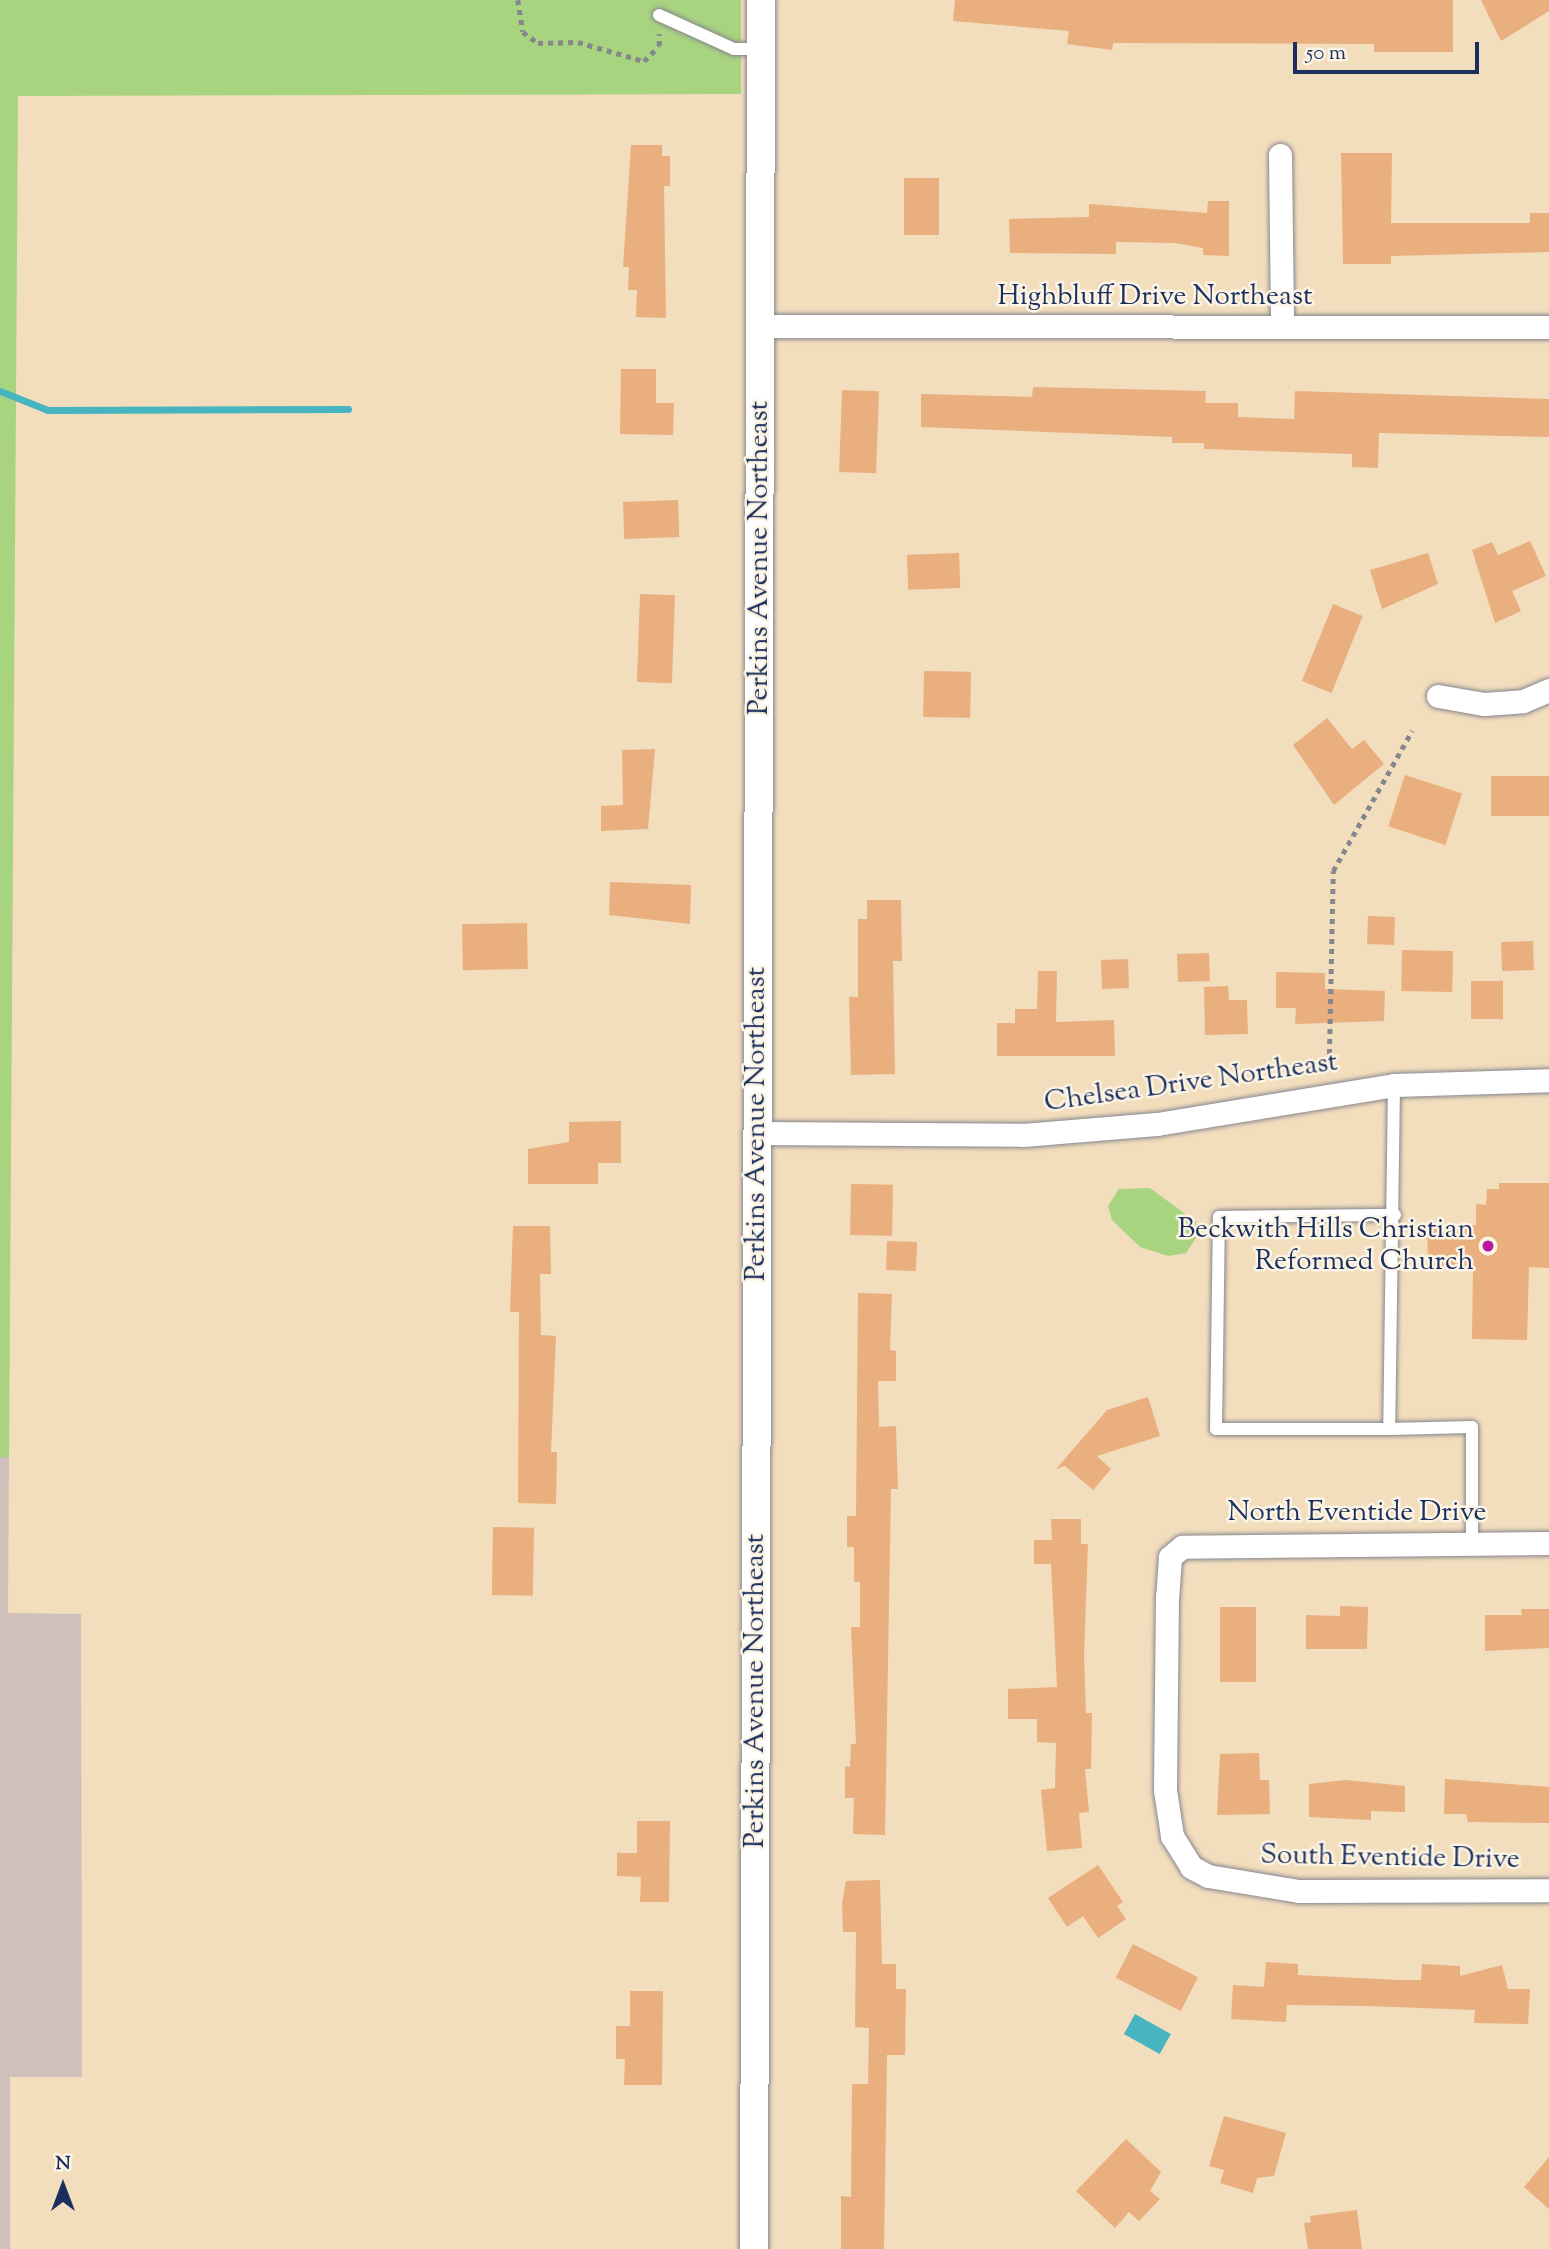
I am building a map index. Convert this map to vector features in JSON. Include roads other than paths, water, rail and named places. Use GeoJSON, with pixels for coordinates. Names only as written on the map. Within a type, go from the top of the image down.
{"type":"FeatureCollection","features":[{"type":"Feature","properties":{"kind":"street","name":"Perkins Avenue Northeast"},"geometry":{"type":"LineString","coordinates":[[754,2249],[761,0]]}},
{"type":"Feature","properties":{"kind":"street"},"geometry":{"type":"LineString","coordinates":[[1280,155],[1282,327]]}},
{"type":"Feature","properties":{"kind":"street","name":"Highbluff Drive Northeast"},"geometry":{"type":"LineString","coordinates":[[762,326],[1549,327]]}},
{"type":"Feature","properties":{"kind":"street"},"geometry":{"type":"LineString","coordinates":[[1438,696],[1484,704],[1523,701],[1549,690]]}},
{"type":"Feature","properties":{"kind":"street","name":"Chelsea Drive Northeast"},"geometry":{"type":"LineString","coordinates":[[757,1132],[1023,1135],[1157,1124],[1394,1085],[1549,1080]]}},
{"type":"Feature","properties":{"kind":"street","name":"North Eventide Drive"},"geometry":{"type":"LineString","coordinates":[[1191,1867],[1172,1836],[1165,1790],[1170,1557],[1196,1543],[1549,1543]]}},
{"type":"Feature","properties":{"kind":"street","name":"South Eventide Drive"},"geometry":{"type":"LineString","coordinates":[[1191,1867],[1252,1886],[1299,1891],[1549,1891]]}},
{"type":"Feature","properties":{"kind":"lane"},"geometry":{"type":"LineString","coordinates":[[659,15],[734,49],[761,49]]}},
{"type":"Feature","properties":{"kind":"lane"},"geometry":{"type":"LineString","coordinates":[[1390,1429],[1395,1215],[1394,1085]]}},
{"type":"Feature","properties":{"kind":"lane"},"geometry":{"type":"LineString","coordinates":[[1395,1215],[1219,1217],[1216,1429],[1472,1427],[1472,1543]]}},
{"type":"Feature","properties":{"kind":"water"},"geometry":{"type":"Polygon","coordinates":[[[1135,2014],[1171,2034],[1160,2054],[1124,2034],[1135,2014]]]}},
{"type":"Feature","properties":{"kind":"waterway"},"geometry":{"type":"LineString","coordinates":[[0,391],[48,410],[348,409]]}},
{"type":"Feature","properties":{"kind":"place","name":"Beckwith Hills Christian Reformed Church"},"geometry":{"type":"Point","coordinates":[1488,1246]}}]}
